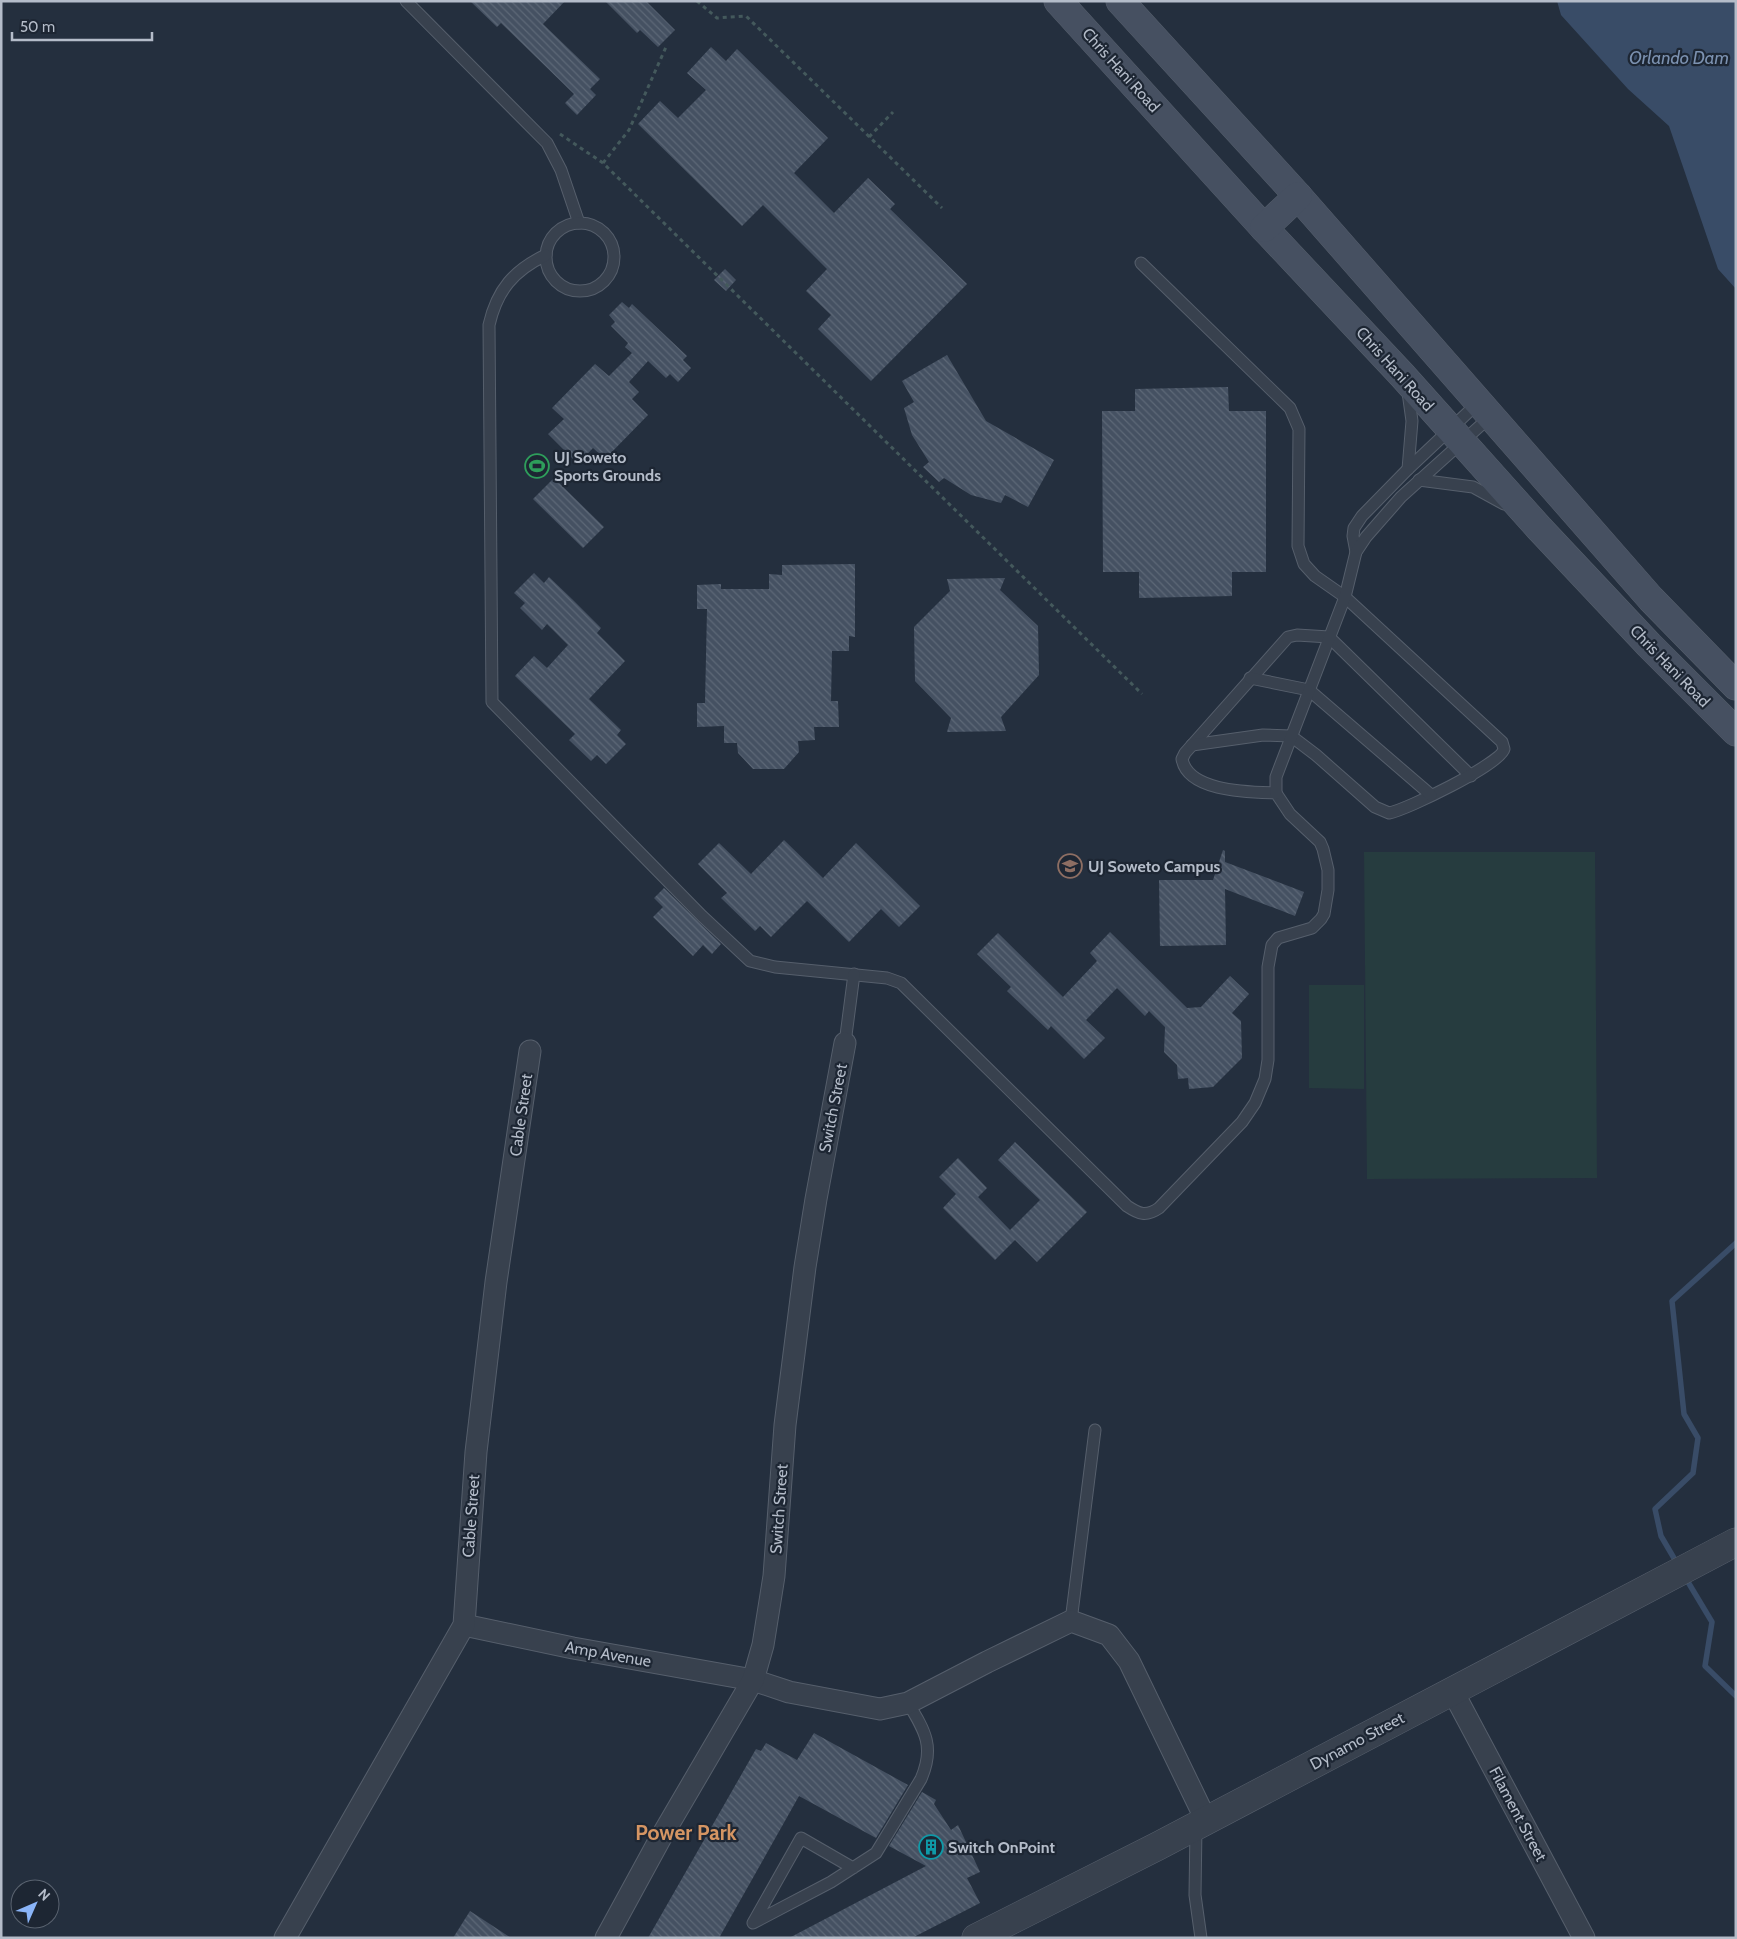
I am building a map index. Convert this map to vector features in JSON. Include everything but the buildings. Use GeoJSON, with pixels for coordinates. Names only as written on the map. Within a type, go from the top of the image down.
{"type":"FeatureCollection","features":[{"type":"Feature","properties":{"kind":"main road","name":"Chris Hani Road"},"geometry":{"type":"LineString","coordinates":[[1058,1],[1264,228],[1402,375],[1539,528],[1649,645],[1736,732]]}},
{"type":"Feature","properties":{"kind":"main road","name":"Chris Hani Road"},"geometry":{"type":"LineString","coordinates":[[1120,1],[1298,196],[1651,599],[1736,686]]}},
{"type":"Feature","properties":{"kind":"main road"},"geometry":{"type":"LineString","coordinates":[[1264,228],[1298,196]]}},
{"type":"Feature","properties":{"kind":"street","name":"Switch Street"},"geometry":{"type":"LineString","coordinates":[[606,1938],[660,1839],[753,1680],[763,1645],[774,1576],[785,1425],[806,1267],[816,1199],[845,1043]]}},
{"type":"Feature","properties":{"kind":"street","name":"Cable Street"},"geometry":{"type":"LineString","coordinates":[[285,1938],[464,1625],[476,1452],[496,1282],[530,1051]]}},
{"type":"Feature","properties":{"kind":"street","name":"Dynamo Street"},"geometry":{"type":"LineString","coordinates":[[976,1938],[1201,1823],[1706,1556],[1736,1542]]}},
{"type":"Feature","properties":{"kind":"street","name":"Amp Avenue"},"geometry":{"type":"LineString","coordinates":[[464,1625],[573,1648],[753,1680],[789,1692],[880,1709],[908,1704],[986,1662],[1071,1621]]}},
{"type":"Feature","properties":{"kind":"street"},"geometry":{"type":"LineString","coordinates":[[1071,1621],[1109,1635],[1129,1660],[1201,1823]]}},
{"type":"Feature","properties":{"kind":"street","name":"Filament Street"},"geometry":{"type":"LineString","coordinates":[[1452,1690],[1584,1938]]}},
{"type":"Feature","properties":{"kind":"lane"},"geometry":{"type":"LineString","coordinates":[[406,1],[547,143],[561,170],[579,223]]}},
{"type":"Feature","properties":{"kind":"lane"},"geometry":{"type":"LineString","coordinates":[[579,223],[590,224],[600,229],[608,237],[613,247],[615,258],[613,270],[598,287],[588,291],[576,292],[565,288],[556,281],[549,272],[546,255],[551,239],[558,231],[568,225],[579,223]]}},
{"type":"Feature","properties":{"kind":"lane"},"geometry":{"type":"LineString","coordinates":[[546,255],[529,263],[504,288],[496,299],[489,325],[492,702],[702,916],[750,961],[775,967],[887,978],[901,983],[1136,1213],[1147,1214],[1159,1208],[1242,1122],[1256,1102],[1265,1079],[1268,1060],[1268,967],[1272,945],[1275,940],[1284,936],[1312,928],[1322,919],[1328,890],[1328,870],[1323,848],[1320,842],[1290,814],[1276,792],[1276,777],[1346,597],[1356,552],[1366,537],[1455,436],[1485,409]]}},
{"type":"Feature","properties":{"kind":"lane"},"geometry":{"type":"LineString","coordinates":[[1141,263],[1290,408],[1299,429],[1298,546],[1304,564],[1315,576],[1346,597],[1502,742],[1504,749],[1499,758],[1471,776],[1389,813],[1375,807],[1316,754],[1291,736],[1263,735],[1192,744]]}},
{"type":"Feature","properties":{"kind":"lane"},"geometry":{"type":"LineString","coordinates":[[1402,375],[1409,394],[1412,412],[1408,470]]}},
{"type":"Feature","properties":{"kind":"lane"},"geometry":{"type":"LineString","coordinates":[[1356,552],[1353,536],[1358,522],[1408,470],[1455,436],[1485,409]]}},
{"type":"Feature","properties":{"kind":"lane"},"geometry":{"type":"LineString","coordinates":[[1418,480],[1473,486],[1502,502],[1539,528]]}},
{"type":"Feature","properties":{"kind":"lane"},"geometry":{"type":"LineString","coordinates":[[1276,792],[1235,790],[1204,783],[1192,778],[1185,770],[1182,759],[1192,744],[1250,678],[1288,638],[1297,635],[1329,637],[1471,776]]}},
{"type":"Feature","properties":{"kind":"lane"},"geometry":{"type":"LineString","coordinates":[[1250,678],[1309,690],[1431,794]]}},
{"type":"Feature","properties":{"kind":"lane"},"geometry":{"type":"LineString","coordinates":[[845,1043],[854,974]]}},
{"type":"Feature","properties":{"kind":"lane"},"geometry":{"type":"LineString","coordinates":[[1071,1621],[1095,1430]]}},
{"type":"Feature","properties":{"kind":"lane"},"geometry":{"type":"LineString","coordinates":[[853,1868],[801,1838],[753,1923],[832,1882],[876,1853],[927,1766],[929,1750],[924,1728],[908,1704]]}},
{"type":"Feature","properties":{"kind":"lane"},"geometry":{"type":"LineString","coordinates":[[1201,1823],[1195,1896],[1201,1938]]}},
{"type":"Feature","properties":{"kind":"path"},"geometry":{"type":"LineString","coordinates":[[698,1],[717,18],[746,16],[942,208]]}},
{"type":"Feature","properties":{"kind":"path"},"geometry":{"type":"LineString","coordinates":[[602,163],[629,130],[666,47]]}},
{"type":"Feature","properties":{"kind":"path"},"geometry":{"type":"LineString","coordinates":[[869,137],[893,112]]}},
{"type":"Feature","properties":{"kind":"path"},"geometry":{"type":"LineString","coordinates":[[558,132],[602,163],[1142,694]]}},
{"type":"Feature","properties":{"kind":"green space"},"geometry":{"type":"Polygon","coordinates":[[[1364,852],[1595,852],[1597,1178],[1367,1179],[1364,852]]]}},
{"type":"Feature","properties":{"kind":"green space"},"geometry":{"type":"Polygon","coordinates":[[[1309,985],[1364,985],[1364,1089],[1309,1088],[1309,985]]]}},
{"type":"Feature","properties":{"kind":"water","name":"Orlando Dam"},"geometry":{"type":"Polygon","coordinates":[[[1557,1],[1736,1],[1736,289],[1718,269],[1669,126],[1628,89],[1561,15],[1557,1]]]}},
{"type":"Feature","properties":{"kind":"waterway"},"geometry":{"type":"LineString","coordinates":[[1678,1565],[1661,1536],[1655,1509],[1693,1473],[1698,1438],[1684,1414],[1672,1301],[1736,1243]]}},
{"type":"Feature","properties":{"kind":"waterway"},"geometry":{"type":"LineString","coordinates":[[1685,1577],[1712,1622],[1705,1666],[1736,1696]]}},
{"type":"Feature","properties":{"kind":"place","name":"UJ Soweto Sports Grounds"},"geometry":{"type":"Point","coordinates":[537,466]}},
{"type":"Feature","properties":{"kind":"place","name":"UJ Soweto Campus"},"geometry":{"type":"Point","coordinates":[1070,866]}},
{"type":"Feature","properties":{"kind":"place","name":"Switch OnPoint"},"geometry":{"type":"Point","coordinates":[931,1847]}},
{"type":"Feature","properties":{"kind":"district","name":"Power Park"},"geometry":{"type":"Point","coordinates":[686,1832]}}]}
